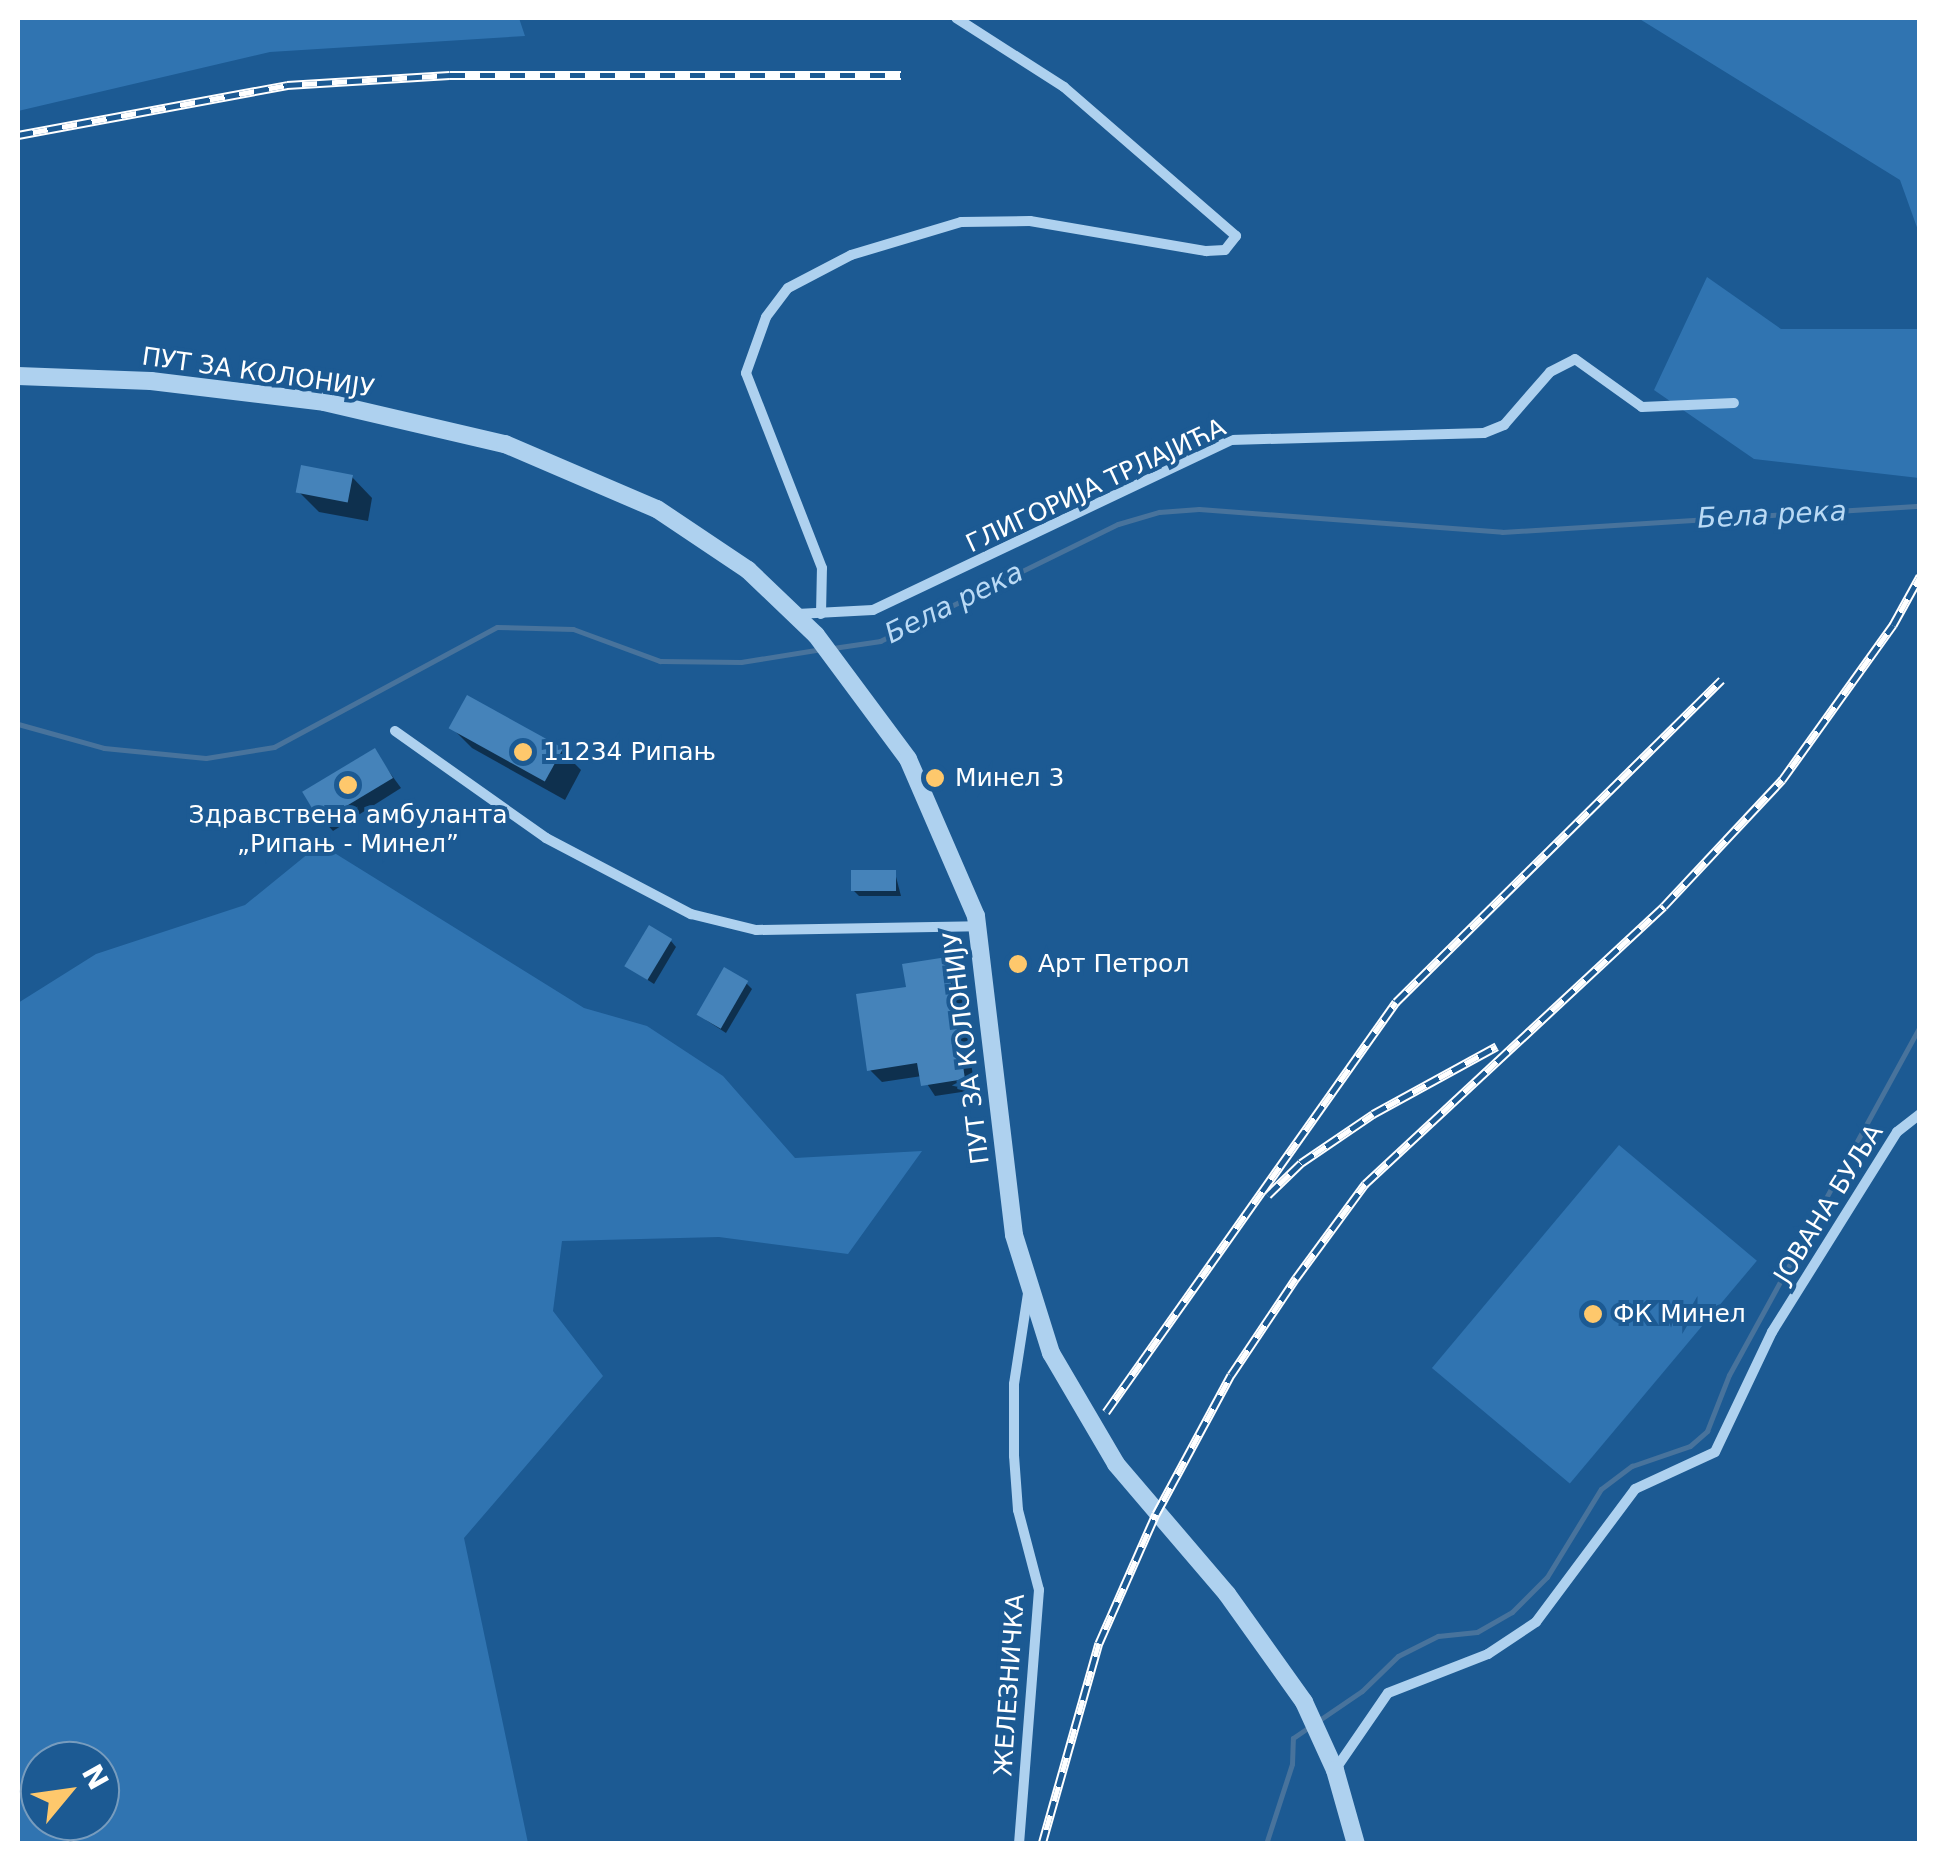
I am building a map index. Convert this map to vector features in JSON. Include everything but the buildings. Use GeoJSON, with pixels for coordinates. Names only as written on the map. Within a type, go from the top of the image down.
{"type":"FeatureCollection","features":[{"type":"Feature","properties":{"kind":"street"},"geometry":{"type":"LineString","coordinates":[[820,614],[822,568],[746,373],[766,317],[788,288],[851,254],[962,222],[1030,221],[1206,251],[1225,250],[1236,236],[1064,87],[956,18]]}},
{"type":"Feature","properties":{"kind":"street","name":"ГЛИГОРИЈА ТРЛАЈИЋА"},"geometry":{"type":"LineString","coordinates":[[796,614],[873,610],[1231,440],[1484,433],[1504,425],[1550,372],[1576,359],[1642,407],[1734,403]]}},
{"type":"Feature","properties":{"kind":"street","name":"ПУТ ЗА КОЛОНИЈУ"},"geometry":{"type":"LineString","coordinates":[[18,376],[151,381],[324,402],[505,444],[657,510],[748,570],[816,635],[851,675],[908,759],[948,838],[977,926],[1014,1235],[1028,1293],[1051,1354],[1107,1452],[1227,1594],[1310,1712],[1335,1770],[1356,1844]]}},
{"type":"Feature","properties":{"kind":"street"},"geometry":{"type":"LineString","coordinates":[[395,730],[546,838],[691,914],[756,930],[977,926]]}},
{"type":"Feature","properties":{"kind":"street","name":"ЈОВАНА БУЉА"},"geometry":{"type":"LineString","coordinates":[[1335,1770],[1388,1693],[1488,1654],[1536,1622],[1634,1489],[1715,1452],[1772,1332],[1897,1132],[1920,1114]]}},
{"type":"Feature","properties":{"kind":"street","name":"ЖЕЛЕЗНИЧКА"},"geometry":{"type":"LineString","coordinates":[[1019,1844],[1039,1590],[1018,1510],[1014,1456],[1014,1384],[1028,1293]]}},
{"type":"Feature","properties":{"kind":"shaded area"},"geometry":{"type":"Polygon","coordinates":[[[18,18],[519,18],[525,36],[270,52],[18,111],[18,18]]]}},
{"type":"Feature","properties":{"kind":"shaded area"},"geometry":{"type":"Polygon","coordinates":[[[1638,18],[1919,18],[1919,233],[1900,180],[1638,18]]]}},
{"type":"Feature","properties":{"kind":"shaded area"},"geometry":{"type":"Polygon","coordinates":[[[1707,277],[1781,329],[1919,329],[1919,478],[1754,459],[1654,390],[1707,277]]]}},
{"type":"Feature","properties":{"kind":"shaded area"},"geometry":{"type":"Polygon","coordinates":[[[320,844],[584,1008],[647,1026],[723,1076],[795,1158],[922,1151],[848,1254],[719,1237],[562,1241],[553,1311],[603,1376],[464,1538],[528,1843],[18,1843],[18,1003],[96,954],[245,905],[320,844]]]}},
{"type":"Feature","properties":{"kind":"shaded area","name":"ФК Минел"},"geometry":{"type":"Polygon","coordinates":[[[1619,1145],[1757,1261],[1570,1484],[1432,1368],[1619,1145]]]}},
{"type":"Feature","properties":{"kind":"waterway","name":"Бела река"},"geometry":{"type":"LineString","coordinates":[[833,648],[880,641],[1118,524],[1159,512],[1199,509],[1502,532],[1920,506]]}},
{"type":"Feature","properties":{"kind":"waterway","name":"Бела река"},"geometry":{"type":"LineString","coordinates":[[18,724],[104,748],[206,758],[274,747],[497,627],[573,629],[660,661],[741,662],[822,649]]}},
{"type":"Feature","properties":{"kind":"waterway"},"geometry":{"type":"LineString","coordinates":[[1266,1844],[1292,1764],[1293,1738],[1362,1691],[1398,1656],[1438,1636],[1477,1632],[1512,1612],[1547,1577],[1601,1489],[1632,1466],[1690,1446],[1707,1431],[1729,1375],[1920,1026]]}},
{"type":"Feature","properties":{"kind":"railway"},"geometry":{"type":"LineString","coordinates":[[18,135],[287,85],[450,75],[901,75]]}},
{"type":"Feature","properties":{"kind":"railway"},"geometry":{"type":"LineString","coordinates":[[1042,1844],[1099,1643],[1156,1514],[1231,1375],[1296,1278],[1365,1184],[1664,906],[1782,780],[1893,625],[1920,576]]}},
{"type":"Feature","properties":{"kind":"railway"},"geometry":{"type":"LineString","coordinates":[[1106,1412],[1396,1002],[1721,680]]}},
{"type":"Feature","properties":{"kind":"railway"},"geometry":{"type":"LineString","coordinates":[[1268,1195],[1301,1163],[1373,1114],[1497,1046]]}},
{"type":"Feature","properties":{"kind":"place","name":"11234 Рипањ"},"geometry":{"type":"Point","coordinates":[523,752]}},
{"type":"Feature","properties":{"kind":"place","name":"Минел 3"},"geometry":{"type":"Point","coordinates":[935,778]}},
{"type":"Feature","properties":{"kind":"place","name":"Здравствена амбуланта „Рипањ - Минел”"},"geometry":{"type":"Point","coordinates":[348,785]}},
{"type":"Feature","properties":{"kind":"place","name":"Арт Петрол"},"geometry":{"type":"Point","coordinates":[1018,964]}},
{"type":"Feature","properties":{"kind":"place","name":"ФК Минел"},"geometry":{"type":"Point","coordinates":[1593,1314]}}]}
